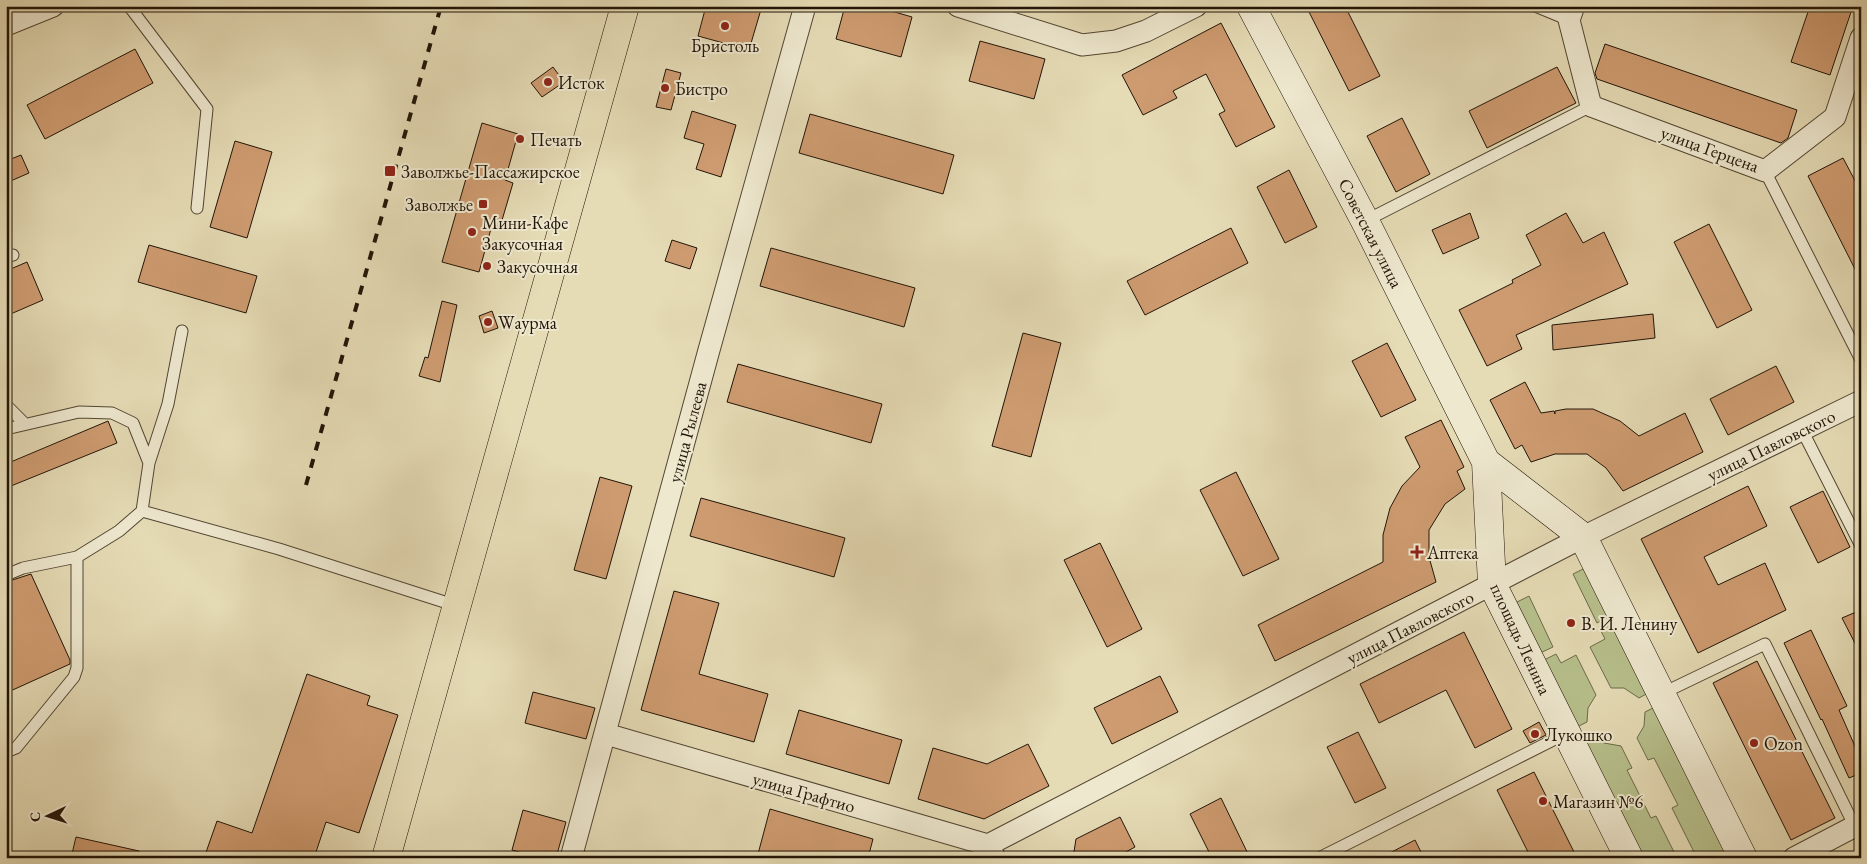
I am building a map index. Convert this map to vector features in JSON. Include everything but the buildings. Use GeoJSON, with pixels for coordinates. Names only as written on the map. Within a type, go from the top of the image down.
{"type":"FeatureCollection","features":[{"type":"Feature","properties":{"kind":"main road"},"geometry":{"type":"LineString","coordinates":[[386,858],[625,6]]}},
{"type":"Feature","properties":{"kind":"street"},"geometry":{"type":"LineString","coordinates":[[6,25],[53,6]]}},
{"type":"Feature","properties":{"kind":"street","name":"улица Рылеева"},"geometry":{"type":"LineString","coordinates":[[572,858],[709,350],[805,6]]}},
{"type":"Feature","properties":{"kind":"street"},"geometry":{"type":"LineString","coordinates":[[958,6],[1082,44],[1116,41],[1146,31],[1196,6]]}},
{"type":"Feature","properties":{"kind":"street","name":"Советская улица"},"geometry":{"type":"LineString","coordinates":[[1252,6],[1365,221],[1486,462]]}},
{"type":"Feature","properties":{"kind":"street"},"geometry":{"type":"LineString","coordinates":[[1572,13],[1591,106]]}},
{"type":"Feature","properties":{"kind":"street","name":"улица Герцена"},"geometry":{"type":"LineString","coordinates":[[1591,106],[1765,171],[1835,118],[1861,38]]}},
{"type":"Feature","properties":{"kind":"street","name":"улица Павловского"},"geometry":{"type":"LineString","coordinates":[[991,851],[1492,584],[1583,537],[1861,401]]}},
{"type":"Feature","properties":{"kind":"street"},"geometry":{"type":"LineString","coordinates":[[1486,462],[1583,537],[1743,858]]}},
{"type":"Feature","properties":{"kind":"street","name":"площадь Ленина"},"geometry":{"type":"LineString","coordinates":[[1486,462],[1492,584],[1629,858]]}},
{"type":"Feature","properties":{"kind":"street","name":"улица Графтио"},"geometry":{"type":"LineString","coordinates":[[606,734],[991,851]]}},
{"type":"Feature","properties":{"kind":"street"},"geometry":{"type":"LineString","coordinates":[[1794,858],[1858,825]]}},
{"type":"Feature","properties":{"kind":"lane"},"geometry":{"type":"LineString","coordinates":[[129,6],[207,109],[197,208]]}},
{"type":"Feature","properties":{"kind":"lane"},"geometry":{"type":"LineString","coordinates":[[1536,6],[1572,13]]}},
{"type":"Feature","properties":{"kind":"lane"},"geometry":{"type":"LineString","coordinates":[[1365,221],[1591,106]]}},
{"type":"Feature","properties":{"kind":"lane"},"geometry":{"type":"LineString","coordinates":[[1765,171],[1861,360]]}},
{"type":"Feature","properties":{"kind":"lane"},"geometry":{"type":"LineString","coordinates":[[6,575],[23,568],[77,557],[119,531],[142,511],[149,462],[168,404],[182,331]]}},
{"type":"Feature","properties":{"kind":"lane"},"geometry":{"type":"LineString","coordinates":[[6,405],[24,423]]}},
{"type":"Feature","properties":{"kind":"lane"},"geometry":{"type":"LineString","coordinates":[[6,429],[24,423],[79,412],[112,413],[133,423],[149,462]]}},
{"type":"Feature","properties":{"kind":"lane"},"geometry":{"type":"LineString","coordinates":[[1802,430],[1861,546]]}},
{"type":"Feature","properties":{"kind":"lane"},"geometry":{"type":"LineString","coordinates":[[142,511],[279,549],[456,606]]}},
{"type":"Feature","properties":{"kind":"lane"},"geometry":{"type":"LineString","coordinates":[[6,752],[16,748],[74,677],[77,668],[77,557]]}},
{"type":"Feature","properties":{"kind":"lane"},"geometry":{"type":"LineString","coordinates":[[1661,694],[1765,644],[1858,825]]}},
{"type":"Feature","properties":{"kind":"lane"},"geometry":{"type":"LineString","coordinates":[[1319,858],[1567,733]]}},
{"type":"Feature","properties":{"kind":"green space"},"geometry":{"type":"Polygon","coordinates":[[[1587,567],[1612,615],[1597,623],[1573,574],[1587,567]]]}},
{"type":"Feature","properties":{"kind":"green space"},"geometry":{"type":"Polygon","coordinates":[[[1529,596],[1553,647],[1538,654],[1513,604],[1529,596]]]}},
{"type":"Feature","properties":{"kind":"green space"},"geometry":{"type":"Polygon","coordinates":[[[1615,621],[1650,692],[1639,698],[1624,688],[1611,688],[1590,647],[1605,639],[1600,629],[1615,621]]]}},
{"type":"Feature","properties":{"kind":"green space"},"geometry":{"type":"Polygon","coordinates":[[[1556,654],[1561,663],[1576,655],[1596,695],[1588,708],[1587,722],[1575,728],[1542,661],[1556,654]]]}},
{"type":"Feature","properties":{"kind":"green space"},"geometry":{"type":"Polygon","coordinates":[[[1657,706],[1732,858],[1697,858],[1672,808],[1678,805],[1654,758],[1648,760],[1637,738],[1644,726],[1645,712],[1657,706]]]}},
{"type":"Feature","properties":{"kind":"green space"},"geometry":{"type":"Polygon","coordinates":[[[1593,735],[1604,743],[1621,746],[1632,768],[1627,770],[1651,818],[1656,816],[1677,858],[1640,858],[1581,740],[1593,735]]]}},
{"type":"Feature","properties":{"kind":"railway"},"geometry":{"type":"LineString","coordinates":[[306,485],[441,6]]}},
{"type":"Feature","properties":{"kind":"place","name":"Бристоль"},"geometry":{"type":"Point","coordinates":[725,26]}},
{"type":"Feature","properties":{"kind":"place","name":"Исток"},"geometry":{"type":"Point","coordinates":[548,82]}},
{"type":"Feature","properties":{"kind":"place","name":"Бистро"},"geometry":{"type":"Point","coordinates":[665,88]}},
{"type":"Feature","properties":{"kind":"place","name":"Печать"},"geometry":{"type":"Point","coordinates":[520,139]}},
{"type":"Feature","properties":{"kind":"place","name":"Заволжье-Пассажирское"},"geometry":{"type":"Point","coordinates":[390,171]}},
{"type":"Feature","properties":{"kind":"place","name":"Заволжье"},"geometry":{"type":"Point","coordinates":[483,204]}},
{"type":"Feature","properties":{"kind":"place","name":"Мини-Кафе Закусочная"},"geometry":{"type":"Point","coordinates":[472,232]}},
{"type":"Feature","properties":{"kind":"place","name":"Закусочная"},"geometry":{"type":"Point","coordinates":[487,266]}},
{"type":"Feature","properties":{"kind":"place","name":"Wаурма"},"geometry":{"type":"Point","coordinates":[488,322]}},
{"type":"Feature","properties":{"kind":"place","name":"Аптека"},"geometry":{"type":"Point","coordinates":[1417,552]}},
{"type":"Feature","properties":{"kind":"place","name":"В. И. Ленину"},"geometry":{"type":"Point","coordinates":[1571,623]}},
{"type":"Feature","properties":{"kind":"place","name":"Лукошко"},"geometry":{"type":"Point","coordinates":[1535,734]}},
{"type":"Feature","properties":{"kind":"place","name":"Ozon"},"geometry":{"type":"Point","coordinates":[1754,743]}},
{"type":"Feature","properties":{"kind":"place","name":"Магазин №6"},"geometry":{"type":"Point","coordinates":[1543,801]}}]}
